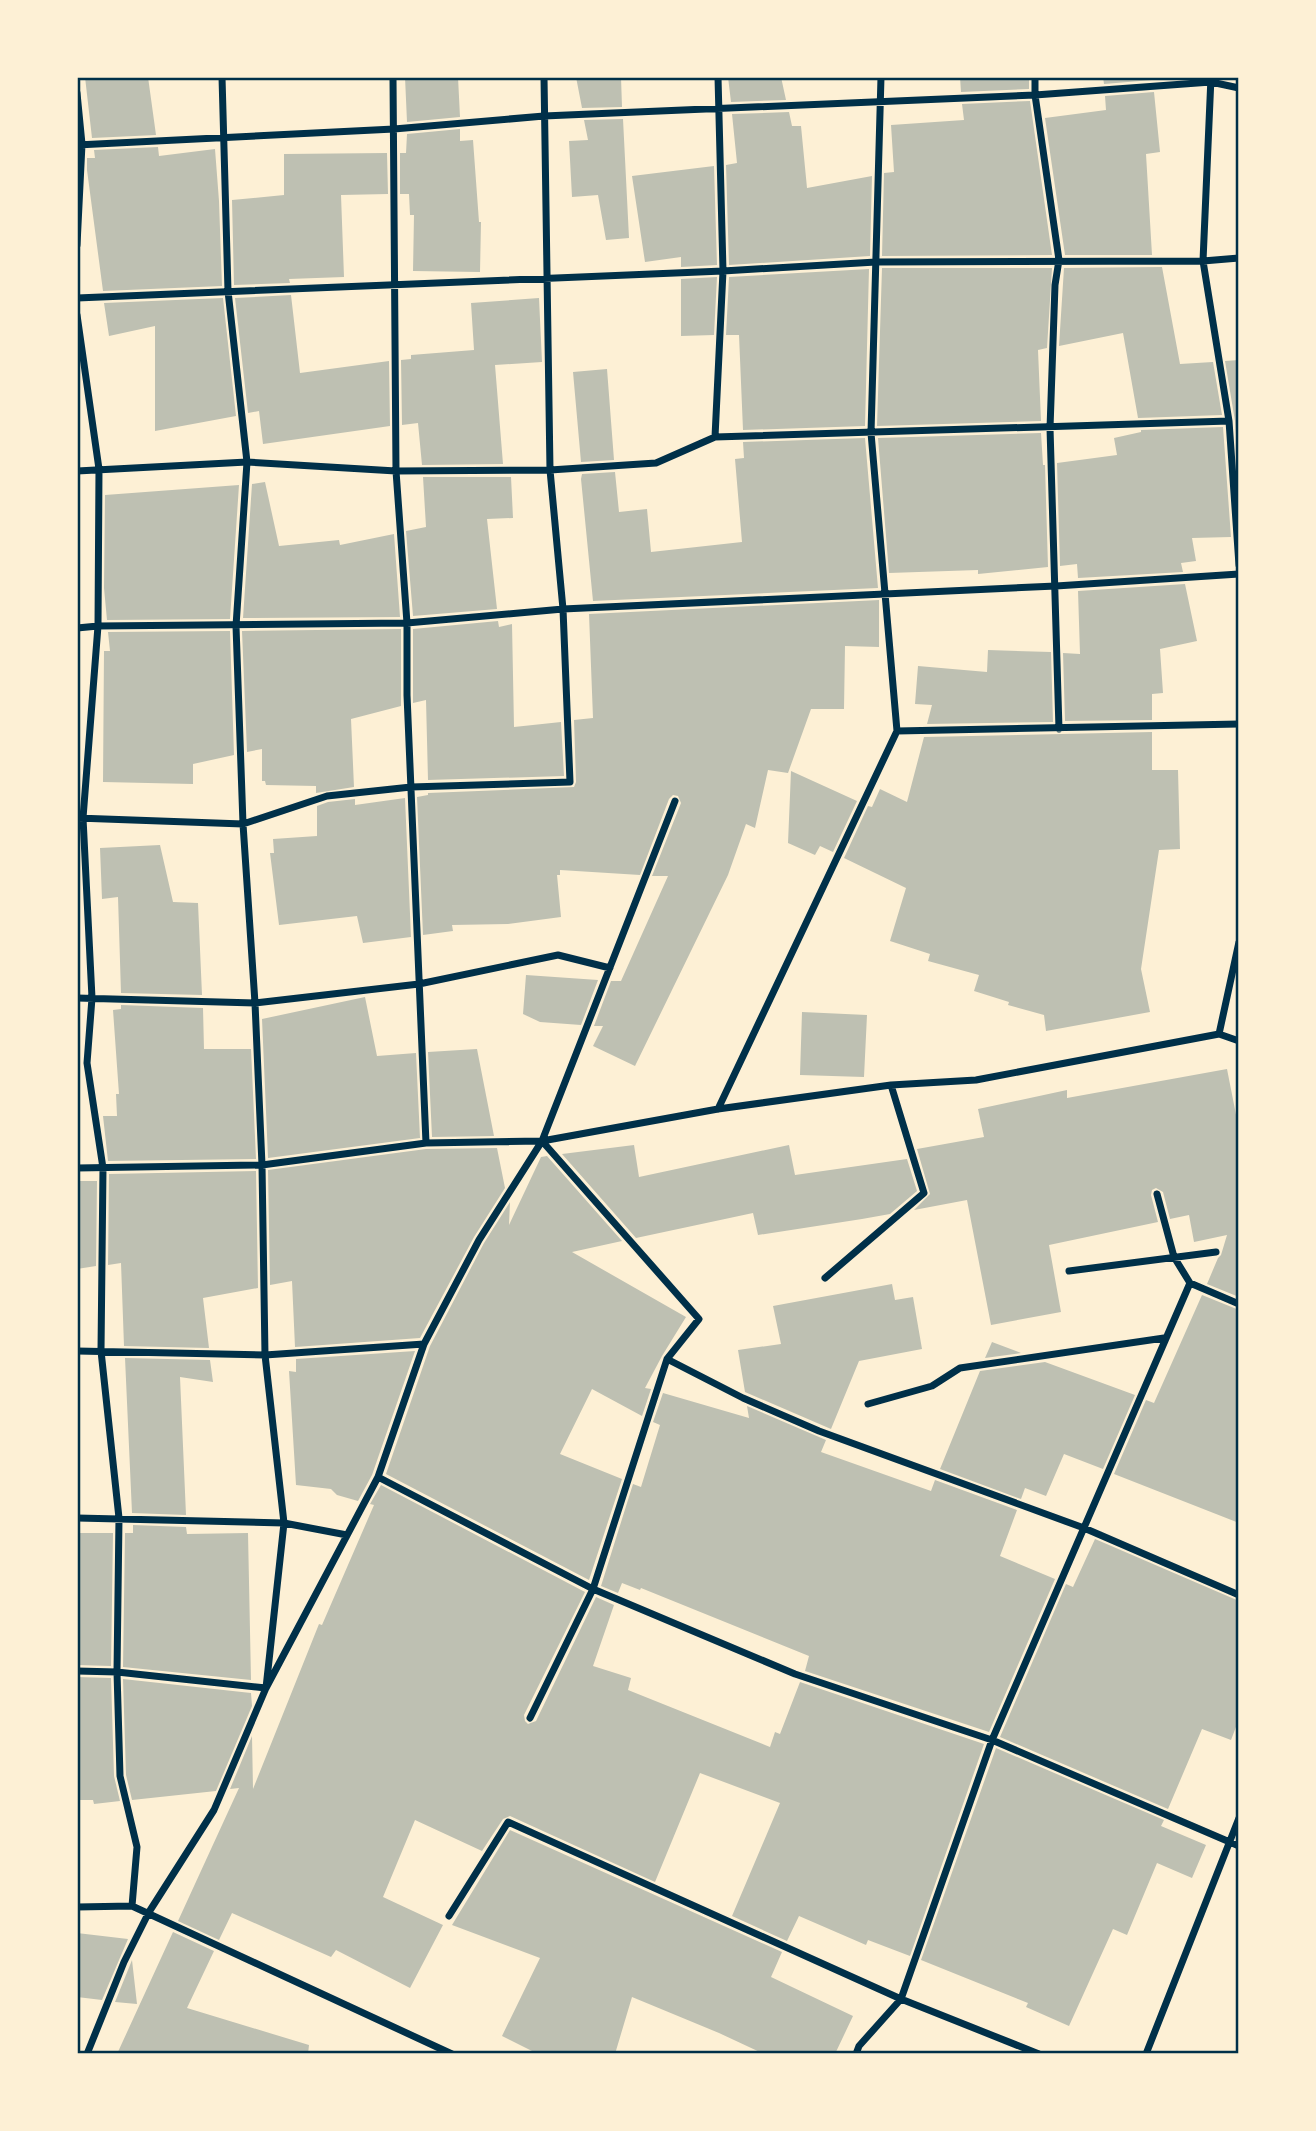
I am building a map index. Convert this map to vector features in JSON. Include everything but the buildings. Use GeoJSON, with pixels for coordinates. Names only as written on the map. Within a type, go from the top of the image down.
{"type":"FeatureCollection","features":[{"type":"Feature","properties":{"kind":"street"},"geometry":{"type":"LineString","coordinates":[[222,77],[228,291],[247,462],[236,626],[243,824],[262,1165],[265,1355],[284,1523],[266,1688]]}},
{"type":"Feature","properties":{"kind":"street"},"geometry":{"type":"LineString","coordinates":[[393,77],[396,471],[407,623],[407,695],[426,1143]]}},
{"type":"Feature","properties":{"kind":"street"},"geometry":{"type":"LineString","coordinates":[[80,818],[243,824],[327,796],[411,787],[570,782],[563,609],[550,470],[544,77]]}},
{"type":"Feature","properties":{"kind":"street"},"geometry":{"type":"LineString","coordinates":[[715,437],[723,271],[718,77]]}},
{"type":"Feature","properties":{"kind":"street"},"geometry":{"type":"LineString","coordinates":[[718,1109],[897,731],[871,433],[881,77]]}},
{"type":"Feature","properties":{"kind":"street"},"geometry":{"type":"LineString","coordinates":[[1035,77],[1035,95],[1059,260],[1055,285],[1050,428],[1059,729]]}},
{"type":"Feature","properties":{"kind":"street"},"geometry":{"type":"LineString","coordinates":[[79,145],[394,129],[544,116],[1035,95],[1211,80],[1239,88]]}},
{"type":"Feature","properties":{"kind":"street"},"geometry":{"type":"LineString","coordinates":[[1211,80],[1203,261],[1229,421],[1239,565]]}},
{"type":"Feature","properties":{"kind":"street"},"geometry":{"type":"LineString","coordinates":[[77,93],[77,245]]}},
{"type":"Feature","properties":{"kind":"street"},"geometry":{"type":"LineString","coordinates":[[77,298],[723,271],[876,262],[1203,261],[1239,258]]}},
{"type":"Feature","properties":{"kind":"street"},"geometry":{"type":"LineString","coordinates":[[77,315],[99,469],[98,625],[80,818],[92,998],[87,1063],[103,1168],[101,1351],[119,1518],[117,1672],[120,1776],[137,1847],[132,1906]]}},
{"type":"Feature","properties":{"kind":"street"},"geometry":{"type":"LineString","coordinates":[[77,471],[247,462],[396,471],[550,470],[656,463],[715,437],[1229,421]]}},
{"type":"Feature","properties":{"kind":"street"},"geometry":{"type":"LineString","coordinates":[[77,628],[98,625],[407,623],[563,609],[1056,586],[1239,574]]}},
{"type":"Feature","properties":{"kind":"street"},"geometry":{"type":"LineString","coordinates":[[897,731],[1239,724]]}},
{"type":"Feature","properties":{"kind":"street"},"geometry":{"type":"LineString","coordinates":[[87,2054],[124,1962],[149,1912],[214,1810],[266,1688],[379,1477],[424,1344],[479,1240],[542,1141],[675,801]]}},
{"type":"Feature","properties":{"kind":"street"},"geometry":{"type":"LineString","coordinates":[[1219,1034],[1239,942]]}},
{"type":"Feature","properties":{"kind":"street"},"geometry":{"type":"LineString","coordinates":[[77,998],[255,1003],[419,984],[558,955],[610,968]]}},
{"type":"Feature","properties":{"kind":"street"},"geometry":{"type":"LineString","coordinates":[[77,1168],[262,1165],[426,1143],[542,1141],[718,1109],[891,1085],[976,1080],[1219,1034],[1239,1041]]}},
{"type":"Feature","properties":{"kind":"street"},"geometry":{"type":"LineString","coordinates":[[825,1278],[924,1193],[891,1085]]}},
{"type":"Feature","properties":{"kind":"street"},"geometry":{"type":"LineString","coordinates":[[530,1718],[593,1589],[667,1359],[699,1319],[542,1141]]}},
{"type":"Feature","properties":{"kind":"street"},"geometry":{"type":"LineString","coordinates":[[1157,1194],[1174,1257],[1190,1283],[1239,1304]]}},
{"type":"Feature","properties":{"kind":"street"},"geometry":{"type":"LineString","coordinates":[[1069,1271],[1216,1252]]}},
{"type":"Feature","properties":{"kind":"street"},"geometry":{"type":"LineString","coordinates":[[856,2054],[859,2046],[901,1999],[992,1740],[1190,1283]]}},
{"type":"Feature","properties":{"kind":"street"},"geometry":{"type":"LineString","coordinates":[[868,1404],[932,1385],[960,1368],[1164,1338]]}},
{"type":"Feature","properties":{"kind":"street"},"geometry":{"type":"LineString","coordinates":[[77,1351],[265,1355],[424,1344]]}},
{"type":"Feature","properties":{"kind":"street"},"geometry":{"type":"LineString","coordinates":[[667,1359],[743,1398],[819,1431],[1084,1528],[1239,1595]]}},
{"type":"Feature","properties":{"kind":"street"},"geometry":{"type":"LineString","coordinates":[[379,1477],[593,1589],[795,1674],[992,1740],[1239,1846]]}},
{"type":"Feature","properties":{"kind":"street"},"geometry":{"type":"LineString","coordinates":[[77,1518],[284,1523],[347,1535]]}},
{"type":"Feature","properties":{"kind":"street"},"geometry":{"type":"LineString","coordinates":[[77,1671],[117,1672],[266,1688]]}},
{"type":"Feature","properties":{"kind":"street"},"geometry":{"type":"LineString","coordinates":[[1146,2054],[1239,1818]]}},
{"type":"Feature","properties":{"kind":"street"},"geometry":{"type":"LineString","coordinates":[[449,1916],[508,1822],[901,1999],[1039,2054]]}},
{"type":"Feature","properties":{"kind":"street"},"geometry":{"type":"LineString","coordinates":[[77,1907],[132,1906],[149,1912],[452,2054]]}}]}
